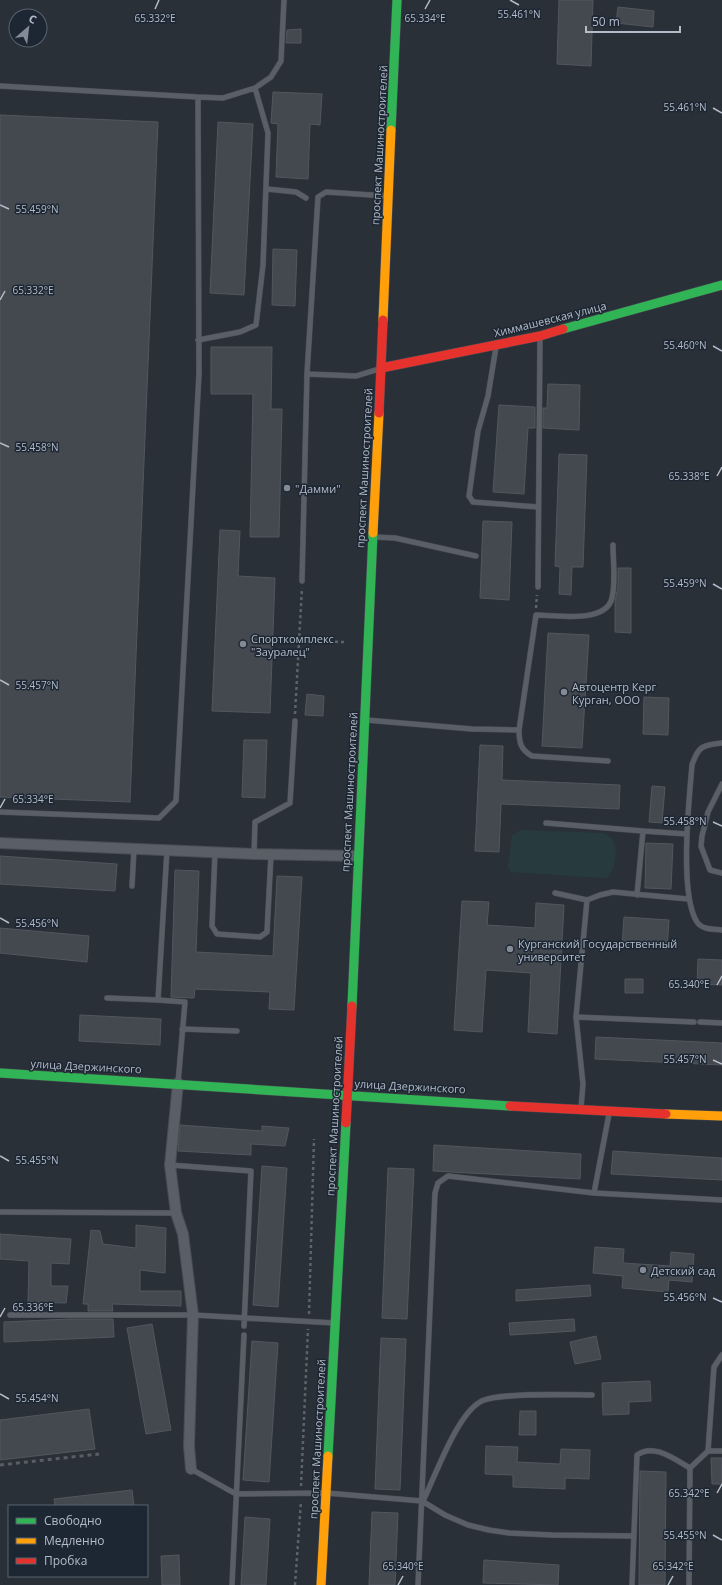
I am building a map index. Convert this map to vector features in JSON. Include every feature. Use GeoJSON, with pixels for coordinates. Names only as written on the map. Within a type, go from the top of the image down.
{"type":"FeatureCollection","features":[{"type":"Feature","properties":{"kind":"main road","name":"проспект Машиностроителей"},"geometry":{"type":"LineString","coordinates":[[321,1585],[348,1095],[397,0]]}},
{"type":"Feature","properties":{"kind":"main road","name":"Химмашевская улица"},"geometry":{"type":"LineString","coordinates":[[381,368],[540,336],[722,285]]}},
{"type":"Feature","properties":{"kind":"main road","name":"улица Дзержинского"},"geometry":{"type":"LineString","coordinates":[[0,1072],[610,1112],[722,1116]]}},
{"type":"Feature","properties":{"kind":"street"},"geometry":{"type":"LineString","coordinates":[[0,843],[271,855],[358,856]]}},
{"type":"Feature","properties":{"kind":"street"},"geometry":{"type":"LineString","coordinates":[[178,1083],[170,1165],[176,1214],[183,1234],[193,1315],[189,1446],[191,1469]]}},
{"type":"Feature","properties":{"kind":"lane"},"geometry":{"type":"LineString","coordinates":[[0,86],[223,98],[255,88],[270,77],[281,61],[284,0]]}},
{"type":"Feature","properties":{"kind":"lane"},"geometry":{"type":"LineString","coordinates":[[198,340],[235,333],[256,325],[262,265],[268,133],[255,88]]}},
{"type":"Feature","properties":{"kind":"lane"},"geometry":{"type":"LineString","coordinates":[[0,812],[159,818],[176,801],[199,374],[198,97]]}},
{"type":"Feature","properties":{"kind":"lane"},"geometry":{"type":"LineString","coordinates":[[266,189],[296,192],[306,198]]}},
{"type":"Feature","properties":{"kind":"lane"},"geometry":{"type":"LineString","coordinates":[[302,581],[307,374],[318,197],[326,192],[388,196]]}},
{"type":"Feature","properties":{"kind":"lane"},"geometry":{"type":"LineString","coordinates":[[538,587],[540,336]]}},
{"type":"Feature","properties":{"kind":"lane"},"geometry":{"type":"LineString","coordinates":[[496,344],[488,396],[478,431],[469,496],[474,502],[538,507]]}},
{"type":"Feature","properties":{"kind":"lane"},"geometry":{"type":"LineString","coordinates":[[307,374],[356,376],[381,368]]}},
{"type":"Feature","properties":{"kind":"lane"},"geometry":{"type":"LineString","coordinates":[[373,537],[395,538],[476,556]]}},
{"type":"Feature","properties":{"kind":"lane"},"geometry":{"type":"LineString","coordinates":[[608,761],[532,756],[525,752],[519,742],[519,730],[536,614],[593,615],[604,610],[612,599],[613,545]]}},
{"type":"Feature","properties":{"kind":"lane"},"geometry":{"type":"LineString","coordinates":[[365,720],[519,730]]}},
{"type":"Feature","properties":{"kind":"lane"},"geometry":{"type":"LineString","coordinates":[[254,854],[255,822],[290,803],[295,722]]}},
{"type":"Feature","properties":{"kind":"lane"},"geometry":{"type":"LineString","coordinates":[[722,743],[704,745],[695,754],[692,765],[688,834],[688,899],[697,923],[704,928],[722,930]]}},
{"type":"Feature","properties":{"kind":"lane"},"geometry":{"type":"LineString","coordinates":[[722,784],[708,812],[701,846],[710,870],[722,873]]}},
{"type":"Feature","properties":{"kind":"lane"},"geometry":{"type":"LineString","coordinates":[[546,823],[688,834]]}},
{"type":"Feature","properties":{"kind":"lane"},"geometry":{"type":"LineString","coordinates":[[637,895],[643,831]]}},
{"type":"Feature","properties":{"kind":"lane"},"geometry":{"type":"LineString","coordinates":[[132,886],[134,849]]}},
{"type":"Feature","properties":{"kind":"lane"},"geometry":{"type":"LineString","coordinates":[[158,1000],[167,850]]}},
{"type":"Feature","properties":{"kind":"lane"},"geometry":{"type":"LineString","coordinates":[[215,852],[212,926],[217,934],[260,937],[267,932],[271,855]]}},
{"type":"Feature","properties":{"kind":"lane"},"geometry":{"type":"LineString","coordinates":[[555,894],[587,900],[613,892],[688,899]]}},
{"type":"Feature","properties":{"kind":"lane"},"geometry":{"type":"LineString","coordinates":[[581,1109],[583,1084],[576,1017],[587,900]]}},
{"type":"Feature","properties":{"kind":"lane"},"geometry":{"type":"LineString","coordinates":[[107,998],[185,1002],[178,1083]]}},
{"type":"Feature","properties":{"kind":"lane"},"geometry":{"type":"LineString","coordinates":[[576,1017],[722,1023]]}},
{"type":"Feature","properties":{"kind":"lane"},"geometry":{"type":"LineString","coordinates":[[182,1029],[237,1031]]}},
{"type":"Feature","properties":{"kind":"lane"},"geometry":{"type":"LineString","coordinates":[[594,1193],[610,1112]]}},
{"type":"Feature","properties":{"kind":"lane"},"geometry":{"type":"LineString","coordinates":[[170,1165],[251,1171],[244,1326]]}},
{"type":"Feature","properties":{"kind":"lane"},"geometry":{"type":"LineString","coordinates":[[418,1585],[435,1193],[438,1183],[448,1176],[594,1193],[722,1200]]}},
{"type":"Feature","properties":{"kind":"lane"},"geometry":{"type":"LineString","coordinates":[[0,1212],[176,1214]]}},
{"type":"Feature","properties":{"kind":"lane"},"geometry":{"type":"LineString","coordinates":[[10,1314],[193,1315],[336,1323]]}},
{"type":"Feature","properties":{"kind":"lane"},"geometry":{"type":"LineString","coordinates":[[232,1585],[244,1334]]}},
{"type":"Feature","properties":{"kind":"lane"},"geometry":{"type":"LineString","coordinates":[[689,1585],[690,1468],[708,1451],[714,1367],[722,1355]]}},
{"type":"Feature","properties":{"kind":"lane"},"geometry":{"type":"LineString","coordinates":[[422,1501],[466,1413],[480,1401],[496,1397],[592,1395]]}},
{"type":"Feature","properties":{"kind":"lane"},"geometry":{"type":"LineString","coordinates":[[632,1585],[637,1455],[642,1451],[650,1450],[668,1455],[690,1468]]}},
{"type":"Feature","properties":{"kind":"lane"},"geometry":{"type":"LineString","coordinates":[[708,1451],[722,1451]]}},
{"type":"Feature","properties":{"kind":"lane"},"geometry":{"type":"LineString","coordinates":[[191,1469],[236,1494],[326,1493],[422,1501],[445,1515],[468,1525],[489,1530],[509,1533],[552,1535],[634,1536]]}},
{"type":"Feature","properties":{"kind":"path"},"geometry":{"type":"LineString","coordinates":[[295,722],[302,581]]}},
{"type":"Feature","properties":{"kind":"path"},"geometry":{"type":"LineString","coordinates":[[536,614],[538,587]]}},
{"type":"Feature","properties":{"kind":"path"},"geometry":{"type":"LineString","coordinates":[[299,641],[344,642]]}},
{"type":"Feature","properties":{"kind":"path"},"geometry":{"type":"LineString","coordinates":[[295,1585],[309,1322],[314,1138]]}},
{"type":"Feature","properties":{"kind":"green space"},"geometry":{"type":"Polygon","coordinates":[[[521,830],[603,833],[611,838],[615,845],[616,855],[612,871],[607,878],[511,872],[508,867],[512,835],[521,830]]]}},
{"type":"Feature","properties":{"kind":"building"},"geometry":{"type":"Polygon","coordinates":[[[559,0],[593,0],[591,66],[557,64],[559,0]]]}},
{"type":"Feature","properties":{"kind":"building"},"geometry":{"type":"Polygon","coordinates":[[[618,7],[654,11],[653,27],[616,23],[618,7]]]}},
{"type":"Feature","properties":{"kind":"building"},"geometry":{"type":"Polygon","coordinates":[[[301,29],[301,43],[286,43],[287,30],[301,29]]]}},
{"type":"Feature","properties":{"kind":"building"},"geometry":{"type":"Polygon","coordinates":[[[273,92],[322,94],[320,125],[310,124],[308,179],[276,177],[278,124],[271,123],[273,92]]]}},
{"type":"Feature","properties":{"kind":"building"},"geometry":{"type":"Polygon","coordinates":[[[0,115],[158,122],[130,802],[0,797],[0,115]]]}},
{"type":"Feature","properties":{"kind":"building"},"geometry":{"type":"Polygon","coordinates":[[[218,122],[253,124],[244,295],[210,293],[218,122]]]}},
{"type":"Feature","properties":{"kind":"building"},"geometry":{"type":"Polygon","coordinates":[[[273,249],[297,250],[295,306],[272,305],[273,249]]]}},
{"type":"Feature","properties":{"kind":"building"},"geometry":{"type":"Polygon","coordinates":[[[211,347],[272,347],[271,409],[282,409],[279,537],[250,537],[253,394],[211,394],[211,347]]]}},
{"type":"Feature","properties":{"kind":"building"},"geometry":{"type":"Polygon","coordinates":[[[548,384],[580,385],[579,430],[543,428],[543,408],[547,408],[548,384]]]}},
{"type":"Feature","properties":{"kind":"building"},"geometry":{"type":"Polygon","coordinates":[[[499,405],[535,407],[535,428],[528,428],[524,494],[493,492],[499,405]]]}},
{"type":"Feature","properties":{"kind":"building"},"geometry":{"type":"Polygon","coordinates":[[[559,454],[587,455],[583,567],[572,567],[571,595],[559,594],[560,567],[555,566],[559,454]]]}},
{"type":"Feature","properties":{"kind":"building"},"geometry":{"type":"Polygon","coordinates":[[[483,521],[512,522],[509,600],[480,598],[483,521]]]}},
{"type":"Feature","properties":{"kind":"building","name":"Спорткомплекс \"Зауралец\""},"geometry":{"type":"Polygon","coordinates":[[[220,530],[240,531],[238,576],[275,578],[270,713],[212,711],[220,530]]]}},
{"type":"Feature","properties":{"kind":"building"},"geometry":{"type":"Polygon","coordinates":[[[618,568],[631,568],[631,633],[615,632],[615,602],[618,586],[618,568]]]}},
{"type":"Feature","properties":{"kind":"building"},"geometry":{"type":"Polygon","coordinates":[[[548,633],[589,635],[582,748],[542,746],[548,633]]]}},
{"type":"Feature","properties":{"kind":"building"},"geometry":{"type":"Polygon","coordinates":[[[307,694],[324,696],[323,716],[305,715],[307,694]]]}},
{"type":"Feature","properties":{"kind":"building"},"geometry":{"type":"Polygon","coordinates":[[[644,697],[669,698],[668,735],[643,734],[644,697]]]}},
{"type":"Feature","properties":{"kind":"building"},"geometry":{"type":"Polygon","coordinates":[[[244,740],[267,740],[265,798],[242,797],[244,740]]]}},
{"type":"Feature","properties":{"kind":"building"},"geometry":{"type":"Polygon","coordinates":[[[480,745],[503,746],[502,780],[620,785],[619,809],[501,804],[499,852],[475,851],[480,745]]]}},
{"type":"Feature","properties":{"kind":"building"},"geometry":{"type":"Polygon","coordinates":[[[652,786],[665,787],[662,823],[649,822],[652,786]]]}},
{"type":"Feature","properties":{"kind":"building"},"geometry":{"type":"Polygon","coordinates":[[[646,843],[673,844],[671,889],[645,888],[646,843]]]}},
{"type":"Feature","properties":{"kind":"building"},"geometry":{"type":"Polygon","coordinates":[[[0,856],[117,864],[115,891],[0,884],[0,856]]]}},
{"type":"Feature","properties":{"kind":"building"},"geometry":{"type":"Polygon","coordinates":[[[175,870],[199,871],[196,952],[273,956],[277,876],[302,877],[294,1010],[269,1009],[270,992],[195,989],[194,998],[171,997],[175,870]]]}},
{"type":"Feature","properties":{"kind":"building","name":"Курганский Государственный университет"},"geometry":{"type":"Polygon","coordinates":[[[462,901],[489,902],[487,925],[535,928],[536,903],[564,905],[557,1034],[528,1032],[531,973],[486,970],[482,1032],[454,1030],[462,901]]]}},
{"type":"Feature","properties":{"kind":"building"},"geometry":{"type":"Polygon","coordinates":[[[624,917],[669,920],[667,949],[622,946],[624,917]]]}},
{"type":"Feature","properties":{"kind":"building"},"geometry":{"type":"Polygon","coordinates":[[[0,928],[89,936],[87,962],[0,953],[0,928]]]}},
{"type":"Feature","properties":{"kind":"building"},"geometry":{"type":"Polygon","coordinates":[[[698,959],[722,960],[722,985],[697,984],[698,959]]]}},
{"type":"Feature","properties":{"kind":"building"},"geometry":{"type":"Polygon","coordinates":[[[625,979],[643,979],[643,993],[625,993],[625,979]]]}},
{"type":"Feature","properties":{"kind":"building"},"geometry":{"type":"Polygon","coordinates":[[[80,1015],[161,1019],[160,1045],[79,1041],[80,1015]]]}},
{"type":"Feature","properties":{"kind":"building"},"geometry":{"type":"Polygon","coordinates":[[[596,1037],[722,1043],[722,1065],[595,1059],[596,1037]]]}},
{"type":"Feature","properties":{"kind":"building"},"geometry":{"type":"Polygon","coordinates":[[[180,1125],[262,1131],[262,1126],[289,1128],[285,1146],[251,1144],[251,1155],[178,1151],[180,1125]]]}},
{"type":"Feature","properties":{"kind":"building"},"geometry":{"type":"Polygon","coordinates":[[[434,1145],[581,1154],[580,1179],[433,1171],[434,1145]]]}},
{"type":"Feature","properties":{"kind":"building"},"geometry":{"type":"Polygon","coordinates":[[[613,1151],[722,1158],[722,1180],[611,1174],[613,1151]]]}},
{"type":"Feature","properties":{"kind":"building"},"geometry":{"type":"Polygon","coordinates":[[[262,1166],[287,1168],[278,1307],[253,1305],[262,1166]]]}},
{"type":"Feature","properties":{"kind":"building"},"geometry":{"type":"Polygon","coordinates":[[[388,1168],[414,1169],[407,1319],[382,1318],[388,1168]]]}},
{"type":"Feature","properties":{"kind":"building"},"geometry":{"type":"Polygon","coordinates":[[[136,1225],[166,1228],[165,1273],[140,1270],[140,1291],[181,1291],[181,1306],[112,1304],[113,1311],[88,1311],[88,1304],[83,1304],[91,1230],[100,1231],[103,1244],[136,1248],[136,1225]]]}},
{"type":"Feature","properties":{"kind":"building"},"geometry":{"type":"Polygon","coordinates":[[[0,1234],[71,1239],[69,1264],[51,1263],[51,1286],[68,1286],[66,1303],[28,1302],[29,1261],[0,1259],[0,1234]]]}},
{"type":"Feature","properties":{"kind":"building","name":"Детский сад"},"geometry":{"type":"Polygon","coordinates":[[[595,1247],[624,1249],[623,1263],[670,1266],[671,1252],[694,1254],[692,1282],[669,1280],[668,1292],[622,1288],[623,1276],[593,1273],[595,1247]]]}},
{"type":"Feature","properties":{"kind":"building"},"geometry":{"type":"Polygon","coordinates":[[[590,1285],[591,1296],[516,1301],[516,1290],[590,1285]]]}},
{"type":"Feature","properties":{"kind":"building"},"geometry":{"type":"Polygon","coordinates":[[[69,1319],[113,1319],[114,1337],[4,1342],[4,1322],[69,1319]]]}},
{"type":"Feature","properties":{"kind":"building"},"geometry":{"type":"Polygon","coordinates":[[[574,1319],[575,1331],[510,1335],[509,1323],[574,1319]]]}},
{"type":"Feature","properties":{"kind":"building"},"geometry":{"type":"Polygon","coordinates":[[[152,1324],[171,1430],[146,1434],[127,1328],[152,1324]]]}},
{"type":"Feature","properties":{"kind":"building"},"geometry":{"type":"Polygon","coordinates":[[[596,1336],[601,1359],[575,1364],[570,1342],[596,1336]]]}},
{"type":"Feature","properties":{"kind":"building"},"geometry":{"type":"Polygon","coordinates":[[[381,1338],[406,1339],[400,1490],[375,1489],[381,1338]]]}},
{"type":"Feature","properties":{"kind":"building"},"geometry":{"type":"Polygon","coordinates":[[[252,1341],[278,1343],[269,1482],[243,1480],[252,1341]]]}},
{"type":"Feature","properties":{"kind":"building"},"geometry":{"type":"Polygon","coordinates":[[[650,1381],[651,1401],[629,1402],[629,1414],[603,1415],[602,1383],[650,1381]]]}},
{"type":"Feature","properties":{"kind":"building"},"geometry":{"type":"Polygon","coordinates":[[[89,1409],[95,1449],[0,1460],[0,1420],[89,1409]]]}},
{"type":"Feature","properties":{"kind":"building"},"geometry":{"type":"Polygon","coordinates":[[[520,1411],[536,1411],[536,1435],[519,1435],[520,1411]]]}},
{"type":"Feature","properties":{"kind":"building"},"geometry":{"type":"Polygon","coordinates":[[[486,1446],[518,1447],[517,1462],[560,1464],[561,1449],[590,1450],[589,1479],[565,1478],[565,1489],[513,1487],[513,1475],[485,1474],[486,1446]]]}},
{"type":"Feature","properties":{"kind":"building"},"geometry":{"type":"Polygon","coordinates":[[[711,1458],[722,1458],[722,1484],[712,1484],[711,1458]]]}},
{"type":"Feature","properties":{"kind":"building"},"geometry":{"type":"Polygon","coordinates":[[[640,1471],[666,1472],[665,1585],[639,1585],[640,1471]]]}},
{"type":"Feature","properties":{"kind":"building"},"geometry":{"type":"Polygon","coordinates":[[[132,1490],[134,1505],[55,1505],[54,1499],[132,1490]]]}},
{"type":"Feature","properties":{"kind":"building"},"geometry":{"type":"Polygon","coordinates":[[[372,1512],[398,1513],[395,1585],[369,1585],[372,1512]]]}},
{"type":"Feature","properties":{"kind":"building"},"geometry":{"type":"Polygon","coordinates":[[[245,1517],[270,1519],[266,1585],[241,1585],[245,1517]]]}},
{"type":"Feature","properties":{"kind":"building"},"geometry":{"type":"Polygon","coordinates":[[[179,1555],[180,1585],[162,1585],[161,1556],[179,1555]]]}},
{"type":"Feature","properties":{"kind":"building"},"geometry":{"type":"Polygon","coordinates":[[[484,1560],[559,1565],[558,1585],[483,1583],[484,1560]]]}},
{"type":"Feature","properties":{"kind":"railway"},"geometry":{"type":"LineString","coordinates":[[0,1465],[99,1454]]}},
{"type":"Feature","properties":{"kind":"traffic: fast"},"geometry":{"type":"LineString","coordinates":[[391,130],[397,0]]}},
{"type":"Feature","properties":{"kind":"traffic: fast"},"geometry":{"type":"LineString","coordinates":[[563,329],[722,285]]}},
{"type":"Feature","properties":{"kind":"traffic: fast"},"geometry":{"type":"LineString","coordinates":[[352,1006],[373,533]]}},
{"type":"Feature","properties":{"kind":"traffic: fast"},"geometry":{"type":"LineString","coordinates":[[0,1073],[510,1106]]}},
{"type":"Feature","properties":{"kind":"traffic: fast"},"geometry":{"type":"LineString","coordinates":[[328,1456],[346,1123]]}},
{"type":"Feature","properties":{"kind":"traffic: slow"},"geometry":{"type":"LineString","coordinates":[[383,320],[391,130]]}},
{"type":"Feature","properties":{"kind":"traffic: slow"},"geometry":{"type":"LineString","coordinates":[[373,533],[379,413]]}},
{"type":"Feature","properties":{"kind":"traffic: slow"},"geometry":{"type":"LineString","coordinates":[[666,1114],[722,1116]]}},
{"type":"Feature","properties":{"kind":"traffic: slow"},"geometry":{"type":"LineString","coordinates":[[321,1585],[328,1456]]}},
{"type":"Feature","properties":{"kind":"traffic: jam"},"geometry":{"type":"LineString","coordinates":[[379,413],[383,320]]}},
{"type":"Feature","properties":{"kind":"traffic: jam"},"geometry":{"type":"LineString","coordinates":[[381,368],[540,336],[563,329]]}},
{"type":"Feature","properties":{"kind":"traffic: jam"},"geometry":{"type":"LineString","coordinates":[[346,1123],[352,1006]]}},
{"type":"Feature","properties":{"kind":"traffic: jam"},"geometry":{"type":"LineString","coordinates":[[510,1106],[666,1114]]}},
{"type":"Feature","properties":{"kind":"place","name":"\"Дамми\""},"geometry":{"type":"Point","coordinates":[287,488]}},
{"type":"Feature","properties":{"kind":"place","name":"Спорткомплекс \"Зауралец\""},"geometry":{"type":"Point","coordinates":[243,644]}},
{"type":"Feature","properties":{"kind":"place","name":"Автоцентр Керг Курган, ООО"},"geometry":{"type":"Point","coordinates":[564,692]}},
{"type":"Feature","properties":{"kind":"place","name":"Курганский Государственный университет"},"geometry":{"type":"Point","coordinates":[510,949]}},
{"type":"Feature","properties":{"kind":"place","name":"Детский сад"},"geometry":{"type":"Point","coordinates":[643,1270]}}]}
